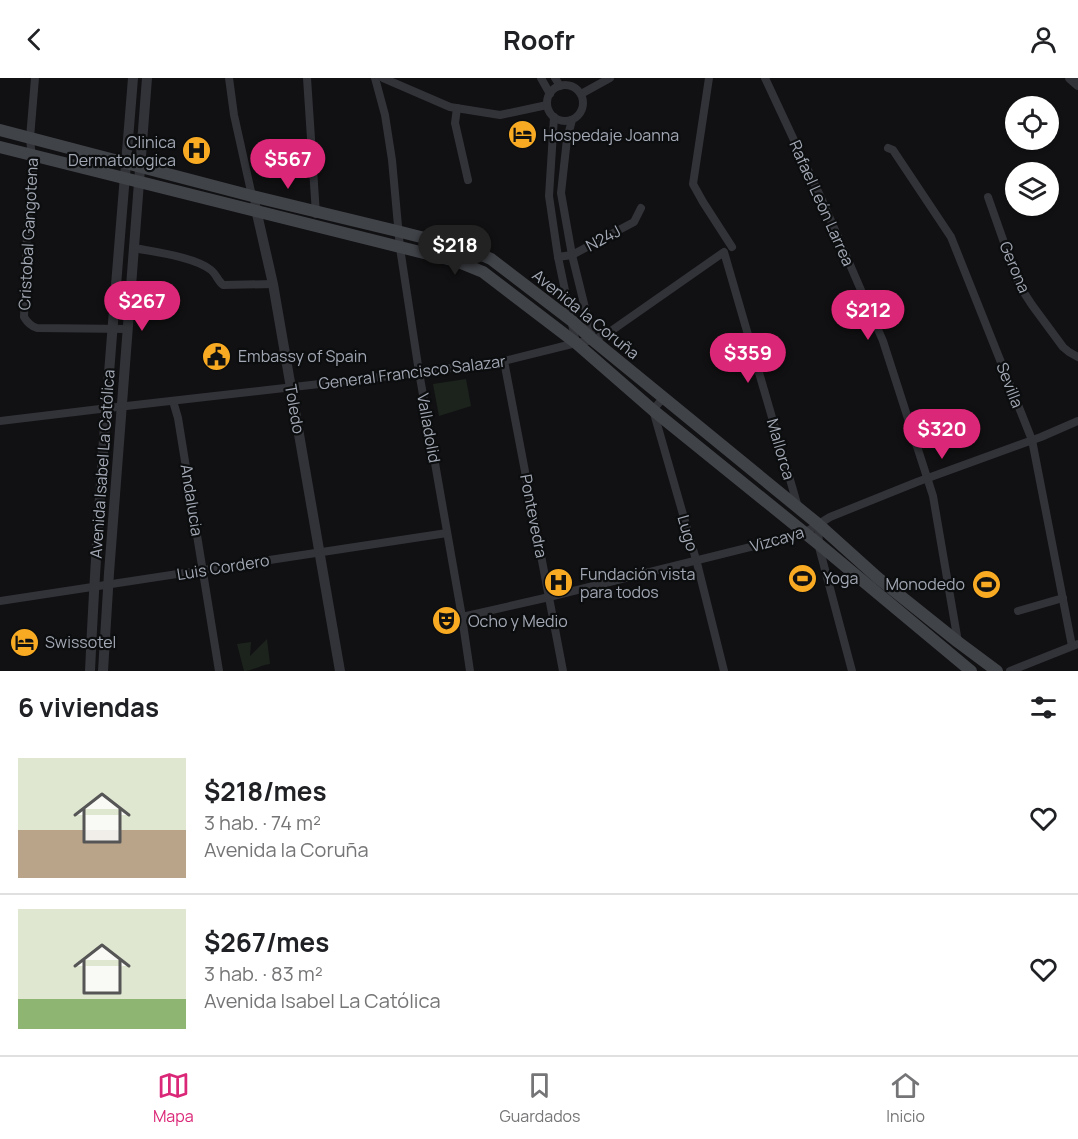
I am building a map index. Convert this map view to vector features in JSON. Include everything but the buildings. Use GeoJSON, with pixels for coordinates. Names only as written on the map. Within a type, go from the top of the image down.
{"type":"FeatureCollection","features":[{"type":"Feature","properties":{"kind":"main road","name":"Avenida la Coruña"},"geometry":{"type":"LineString","coordinates":[[0,130],[252,196],[468,249],[491,259],[572,321],[799,508],[879,578],[997,671]]}},
{"type":"Feature","properties":{"kind":"main road","name":"Avenida la Coruña"},"geometry":{"type":"LineString","coordinates":[[0,147],[456,261],[483,272],[576,343],[653,410],[806,533],[971,671]]}},
{"type":"Feature","properties":{"kind":"street","name":"Cristobal Gangotena"},"geometry":{"type":"LineString","coordinates":[[35,78],[30,138],[33,169],[27,234],[24,317],[27,322],[37,328],[128,329]]}},
{"type":"Feature","properties":{"kind":"street","name":"Avenida Isabel La Católica"},"geometry":{"type":"LineString","coordinates":[[90,671],[106,408],[133,78]]}},
{"type":"Feature","properties":{"kind":"street","name":"Avenida Isabel La Católica"},"geometry":{"type":"LineString","coordinates":[[103,671],[147,78]]}},
{"type":"Feature","properties":{"kind":"street","name":"Toledo"},"geometry":{"type":"LineString","coordinates":[[229,78],[234,115],[273,284],[340,671]]}},
{"type":"Feature","properties":{"kind":"street"},"geometry":{"type":"LineString","coordinates":[[307,78],[316,212],[313,226]]}},
{"type":"Feature","properties":{"kind":"street","name":"Valladolid"},"geometry":{"type":"LineString","coordinates":[[375,78],[385,115],[392,160],[397,231],[470,671]]}},
{"type":"Feature","properties":{"kind":"street"},"geometry":{"type":"LineString","coordinates":[[383,78],[450,107],[500,115],[548,105]]}},
{"type":"Feature","properties":{"kind":"street"},"geometry":{"type":"LineString","coordinates":[[541,78],[550,94]]}},
{"type":"Feature","properties":{"kind":"street"},"geometry":{"type":"LineString","coordinates":[[581,94],[610,78]]}},
{"type":"Feature","properties":{"kind":"street","name":"Mallorca"},"geometry":{"type":"LineString","coordinates":[[709,78],[693,184],[728,250],[799,508]]}},
{"type":"Feature","properties":{"kind":"street","name":"Rafael León Larrea"},"geometry":{"type":"LineString","coordinates":[[765,78],[821,198],[882,342],[933,496],[958,642]]}},
{"type":"Feature","properties":{"kind":"street"},"geometry":{"type":"LineString","coordinates":[[1070,78],[1078,86]]}},
{"type":"Feature","properties":{"kind":"street"},"geometry":{"type":"LineString","coordinates":[[557,82],[572,86],[581,94],[583,109],[572,120],[562,121],[550,114],[548,99],[557,82]]}},
{"type":"Feature","properties":{"kind":"street"},"geometry":{"type":"LineString","coordinates":[[457,108],[455,123],[468,180]]}},
{"type":"Feature","properties":{"kind":"street"},"geometry":{"type":"LineString","coordinates":[[554,117],[549,196],[558,257],[576,343]]}},
{"type":"Feature","properties":{"kind":"street"},"geometry":{"type":"LineString","coordinates":[[572,120],[567,139],[561,193],[572,255],[593,340]]}},
{"type":"Feature","properties":{"kind":"street","name":"Sevilla"},"geometry":{"type":"LineString","coordinates":[[888,148],[892,150],[951,237],[1032,440],[1063,598],[1075,645]]}},
{"type":"Feature","properties":{"kind":"street","name":"Gerona"},"geometry":{"type":"LineString","coordinates":[[988,197],[1020,285],[1063,347],[1078,357]]}},
{"type":"Feature","properties":{"kind":"street","name":"N24J"},"geometry":{"type":"LineString","coordinates":[[558,257],[572,255],[634,222],[641,208]]}},
{"type":"Feature","properties":{"kind":"street"},"geometry":{"type":"LineString","coordinates":[[134,248],[203,265],[213,272],[223,285],[273,284]]}},
{"type":"Feature","properties":{"kind":"street","name":"General Francisco Salazar"},"geometry":{"type":"LineString","coordinates":[[0,422],[504,361],[593,340],[611,331],[728,250]]}},
{"type":"Feature","properties":{"kind":"street","name":"Pontevedra"},"geometry":{"type":"LineString","coordinates":[[504,361],[562,671]]}},
{"type":"Feature","properties":{"kind":"street"},"geometry":{"type":"LineString","coordinates":[[653,410],[663,398]]}},
{"type":"Feature","properties":{"kind":"street","name":"Andalucia"},"geometry":{"type":"LineString","coordinates":[[173,401],[178,418],[219,671]]}},
{"type":"Feature","properties":{"kind":"street","name":"Lugo"},"geometry":{"type":"LineString","coordinates":[[653,410],[696,560],[724,671]]}},
{"type":"Feature","properties":{"kind":"street","name":"Vizcaya"},"geometry":{"type":"LineString","coordinates":[[462,617],[806,533],[830,517],[1078,421]]}},
{"type":"Feature","properties":{"kind":"street"},"geometry":{"type":"LineString","coordinates":[[818,524],[819,544],[852,671]]}},
{"type":"Feature","properties":{"kind":"street","name":"Luis Cordero"},"geometry":{"type":"LineString","coordinates":[[0,601],[447,533]]}},
{"type":"Feature","properties":{"kind":"street"},"geometry":{"type":"LineString","coordinates":[[1018,611],[1063,598]]}},
{"type":"Feature","properties":{"kind":"street"},"geometry":{"type":"LineString","coordinates":[[1010,671],[1075,645]]}},
{"type":"Feature","properties":{"kind":"shaded area"},"geometry":{"type":"Polygon","coordinates":[[[466,379],[471,406],[439,416],[433,384],[466,379]]]}},
{"type":"Feature","properties":{"kind":"shaded area"},"geometry":{"type":"Polygon","coordinates":[[[267,639],[270,664],[244,671],[237,644],[251,642],[250,656],[267,639]]]}},
{"type":"Feature","properties":{"kind":"place","name":"Hospedaje Joanna"},"geometry":{"type":"Point","coordinates":[522,135]}},
{"type":"Feature","properties":{"kind":"place","name":"Clinica Dermatologica"},"geometry":{"type":"Point","coordinates":[197,151]}},
{"type":"Feature","properties":{"kind":"place","name":"Embassy of Spain"},"geometry":{"type":"Point","coordinates":[217,356]}},
{"type":"Feature","properties":{"kind":"place","name":"Yoga"},"geometry":{"type":"Point","coordinates":[802,578]}},
{"type":"Feature","properties":{"kind":"place","name":"Fundación vista para todos"},"geometry":{"type":"Point","coordinates":[559,583]}},
{"type":"Feature","properties":{"kind":"place","name":"Monodedo"},"geometry":{"type":"Point","coordinates":[986,584]}},
{"type":"Feature","properties":{"kind":"place","name":"Ocho y Medio"},"geometry":{"type":"Point","coordinates":[447,621]}},
{"type":"Feature","properties":{"kind":"place","name":"Swissotel"},"geometry":{"type":"Point","coordinates":[24,642]}}]}
